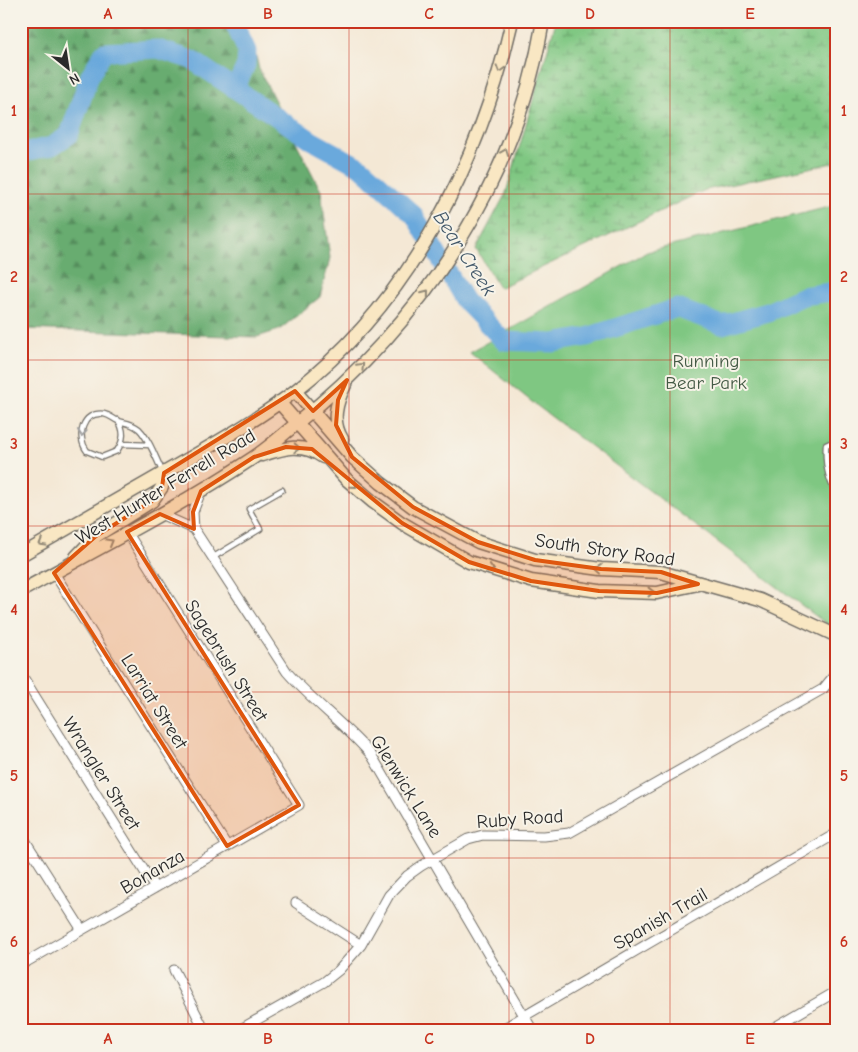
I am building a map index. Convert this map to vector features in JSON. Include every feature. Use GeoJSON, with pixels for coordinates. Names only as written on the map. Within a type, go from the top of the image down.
{"type":"FeatureCollection","features":[{"type":"Feature","properties":{"kind":"main road","name":"West Hunter Ferrell Road"},"geometry":{"type":"LineString","coordinates":[[21,555],[224,438],[279,402],[295,391],[337,353],[376,311],[416,255],[433,227],[480,132],[502,62],[512,21]]}},
{"type":"Feature","properties":{"kind":"main road","name":"West Hunter Ferrell Road"},"geometry":{"type":"LineString","coordinates":[[21,592],[200,491],[254,457],[313,411],[348,380],[395,331],[438,276],[464,237],[493,182],[524,99],[543,21]]}},
{"type":"Feature","properties":{"kind":"main road"},"geometry":{"type":"LineString","coordinates":[[348,380],[338,400],[335,413],[339,435],[352,457]]}},
{"type":"Feature","properties":{"kind":"main road","name":"South Story Road"},"geometry":{"type":"LineString","coordinates":[[295,391],[352,457],[381,483],[413,507],[478,542],[535,560],[601,570],[661,572],[760,600],[837,636]]}},
{"type":"Feature","properties":{"kind":"main road","name":"South Story Road"},"geometry":{"type":"LineString","coordinates":[[279,402],[336,467],[373,502],[402,523],[469,562],[530,581],[599,591],[657,593],[698,584]]}},
{"type":"Feature","properties":{"kind":"main road"},"geometry":{"type":"LineString","coordinates":[[254,457],[298,446],[312,449],[336,467]]}},
{"type":"Feature","properties":{"kind":"main road"},"geometry":{"type":"LineString","coordinates":[[67,566],[96,536],[152,501],[162,487],[164,473]]}},
{"type":"Feature","properties":{"kind":"street"},"geometry":{"type":"LineString","coordinates":[[160,514],[194,529],[193,512],[200,491]]}},
{"type":"Feature","properties":{"kind":"street","name":"Glenwick Lane"},"geometry":{"type":"LineString","coordinates":[[194,529],[287,672],[299,686],[357,738],[372,756],[533,1031]]}},
{"type":"Feature","properties":{"kind":"street","name":"Sagebrush Street"},"geometry":{"type":"LineString","coordinates":[[128,532],[299,805]]}},
{"type":"Feature","properties":{"kind":"street","name":"Larriat Street"},"geometry":{"type":"LineString","coordinates":[[54,573],[228,846]]}},
{"type":"Feature","properties":{"kind":"street","name":"Ruby Road"},"geometry":{"type":"LineString","coordinates":[[237,1031],[324,982],[339,970],[361,945],[389,895],[407,876],[433,859],[468,839],[483,835],[544,836],[569,833],[823,689],[837,672]]}},
{"type":"Feature","properties":{"kind":"street","name":"Wrangler Street"},"geometry":{"type":"LineString","coordinates":[[21,674],[155,888]]}},
{"type":"Feature","properties":{"kind":"street","name":"Bonanza"},"geometry":{"type":"LineString","coordinates":[[21,965],[299,805]]}},
{"type":"Feature","properties":{"kind":"street"},"geometry":{"type":"LineString","coordinates":[[21,834],[82,930]]}},
{"type":"Feature","properties":{"kind":"street","name":"Spanish Trail"},"geometry":{"type":"LineString","coordinates":[[499,1031],[837,834]]}},
{"type":"Feature","properties":{"kind":"street"},"geometry":{"type":"LineString","coordinates":[[296,903],[361,945]]}},
{"type":"Feature","properties":{"kind":"street"},"geometry":{"type":"LineString","coordinates":[[174,970],[204,1031]]}},
{"type":"Feature","properties":{"kind":"street"},"geometry":{"type":"LineString","coordinates":[[768,1031],[837,991]]}},
{"type":"Feature","properties":{"kind":"lane"},"geometry":{"type":"LineString","coordinates":[[118,420],[123,432],[122,444],[117,451],[102,457],[87,451],[81,438],[83,425],[92,416],[106,414],[118,420],[127,421],[138,428],[150,445],[164,473]]}},
{"type":"Feature","properties":{"kind":"lane"},"geometry":{"type":"LineString","coordinates":[[837,440],[826,445],[825,459],[829,483],[837,494]]}},
{"type":"Feature","properties":{"kind":"lane"},"geometry":{"type":"LineString","coordinates":[[122,444],[150,445]]}},
{"type":"Feature","properties":{"kind":"lane"},"geometry":{"type":"LineString","coordinates":[[212,558],[260,529],[249,509],[282,490]]}},
{"type":"Feature","properties":{"kind":"highlighted area"},"geometry":{"type":"Polygon","coordinates":[[[347,380],[338,400],[336,425],[352,457],[413,507],[478,542],[535,560],[601,569],[661,572],[698,584],[657,593],[599,591],[531,581],[469,562],[402,523],[312,449],[286,447],[254,457],[201,491],[193,512],[194,529],[160,514],[127,532],[299,805],[227,846],[54,573],[96,536],[152,501],[162,487],[164,473],[295,391],[313,411],[347,380]]]}},
{"type":"Feature","properties":{"kind":"green space"},"geometry":{"type":"Polygon","coordinates":[[[21,21],[238,21],[255,52],[259,69],[321,191],[330,258],[320,297],[279,330],[257,337],[21,329],[21,21]]]}},
{"type":"Feature","properties":{"kind":"green space"},"geometry":{"type":"Polygon","coordinates":[[[556,21],[837,21],[837,162],[705,190],[499,288],[476,249],[506,193],[556,21]]]}},
{"type":"Feature","properties":{"kind":"green space","name":"Running Bear Park"},"geometry":{"type":"Polygon","coordinates":[[[837,205],[837,632],[532,402],[470,352],[647,252],[837,205]]]}},
{"type":"Feature","properties":{"kind":"waterway","name":"Bear Creek"},"geometry":{"type":"LineString","coordinates":[[233,21],[247,51],[246,65],[235,89]]}},
{"type":"Feature","properties":{"kind":"waterway","name":"Bear Creek"},"geometry":{"type":"LineString","coordinates":[[21,153],[52,146],[69,135],[90,75],[104,52],[158,49],[192,60],[311,140],[362,168],[414,215],[465,301],[504,341],[553,343],[587,337],[677,308],[722,325],[768,312],[803,296],[837,291]]}}]}
